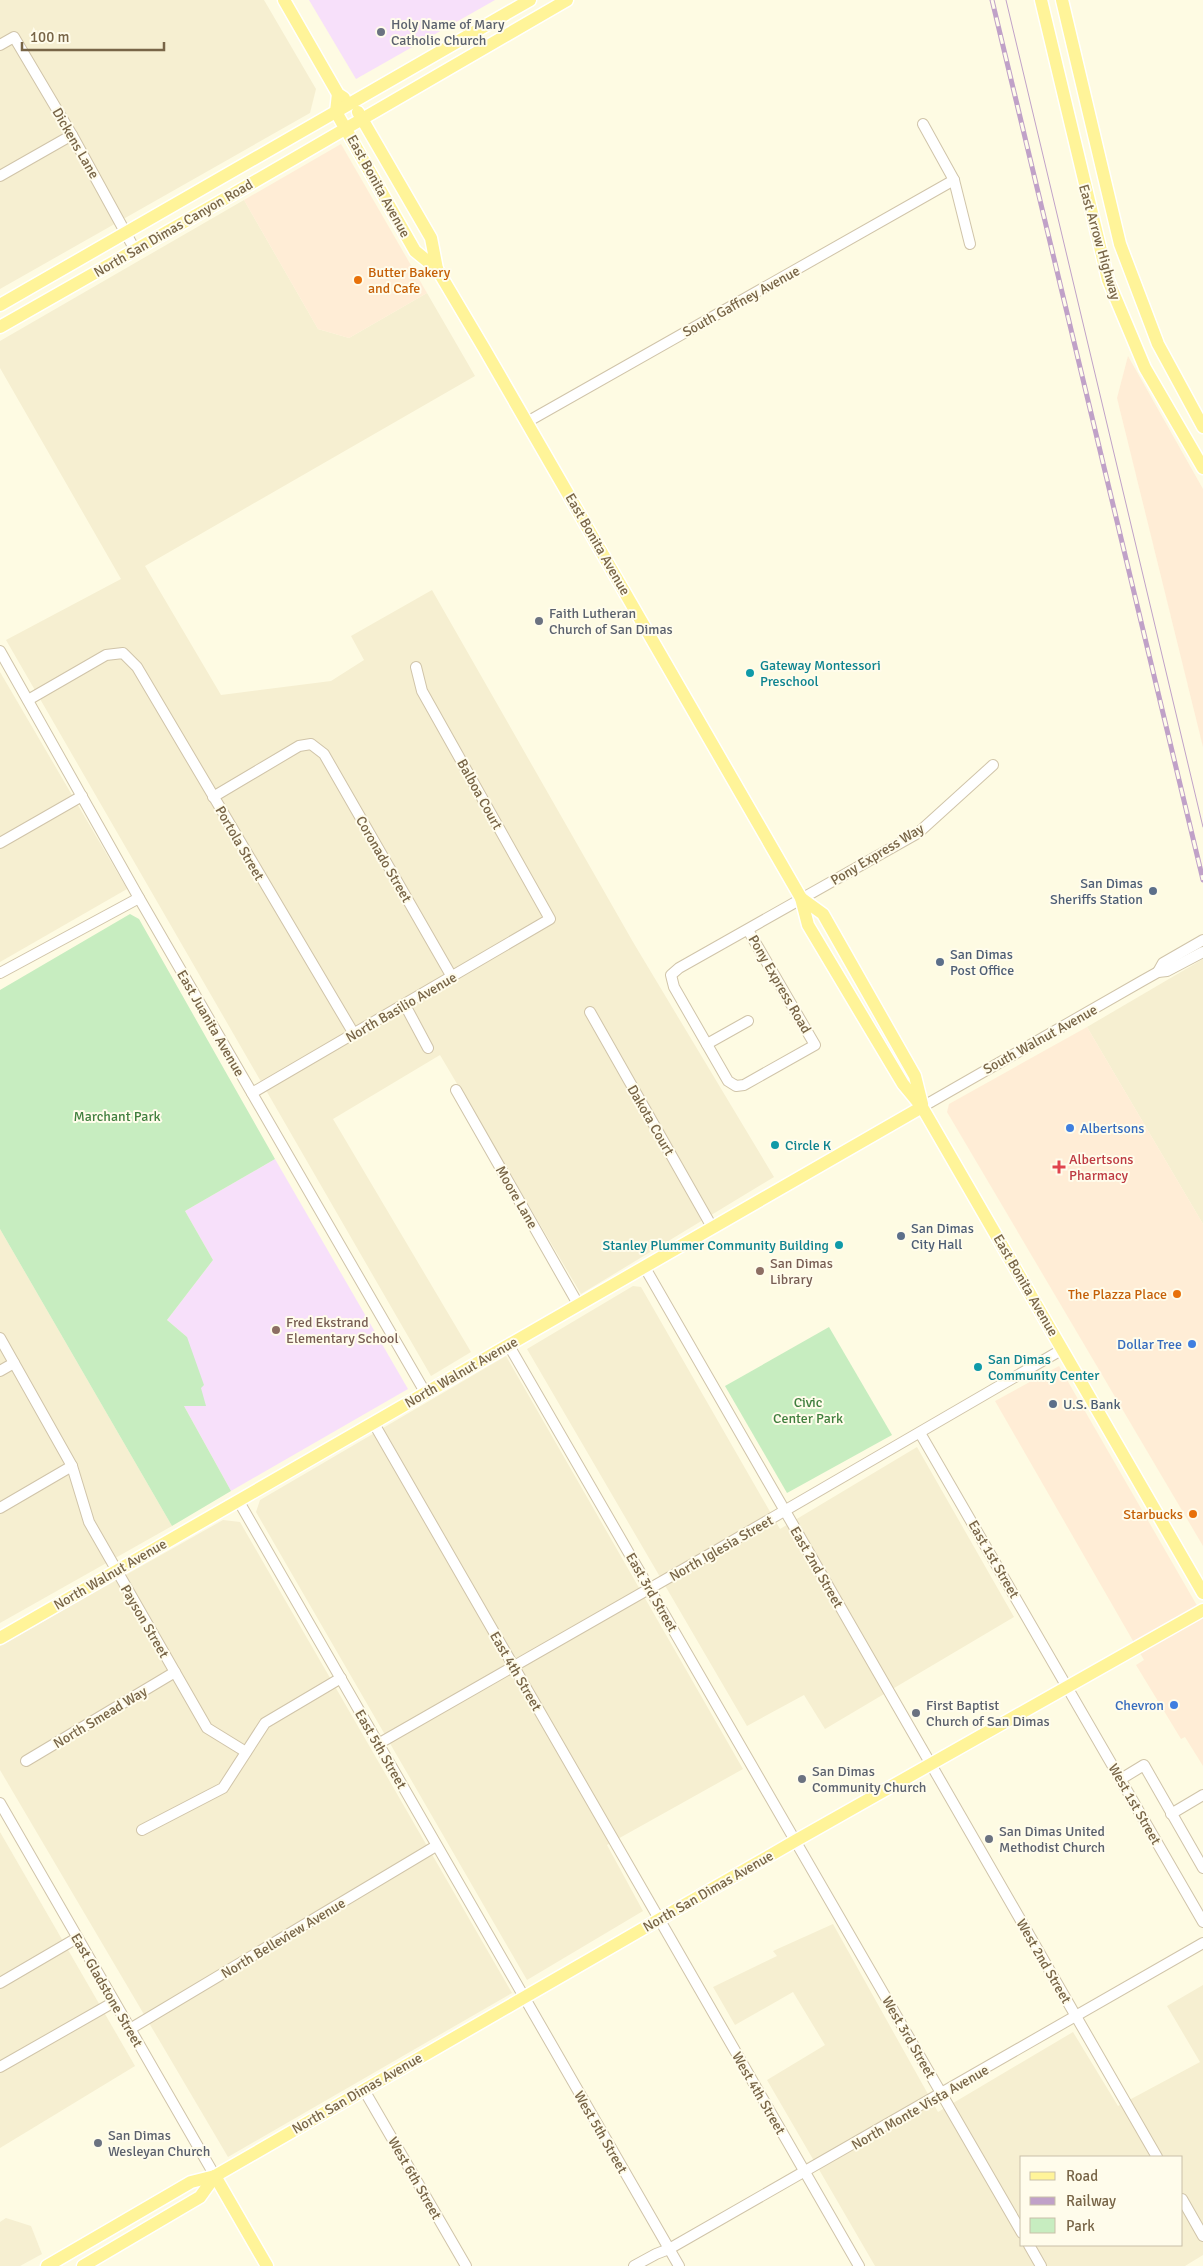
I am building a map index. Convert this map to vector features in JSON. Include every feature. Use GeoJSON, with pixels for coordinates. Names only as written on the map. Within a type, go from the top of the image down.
{"type":"FeatureCollection","features":[{"type":"Feature","properties":{"kind":"main road","name":"East Bonita Avenue"},"geometry":{"type":"LineString","coordinates":[[284,0],[338,94],[352,103],[362,118],[431,238],[437,269],[801,898],[808,925],[903,1084],[922,1107],[1203,1593]]}},
{"type":"Feature","properties":{"kind":"main road","name":"North San Dimas Canyon Road"},"geometry":{"type":"LineString","coordinates":[[0,305],[530,0]]}},
{"type":"Feature","properties":{"kind":"main road","name":"North San Dimas Canyon Road"},"geometry":{"type":"LineString","coordinates":[[0,327],[567,0]]}},
{"type":"Feature","properties":{"kind":"main road","name":"East Arrow Highway"},"geometry":{"type":"LineString","coordinates":[[1040,0],[1108,280],[1146,368],[1203,468]]}},
{"type":"Feature","properties":{"kind":"main road","name":"East Arrow Highway"},"geometry":{"type":"LineString","coordinates":[[1062,0],[1120,244],[1158,344],[1203,427]]}},
{"type":"Feature","properties":{"kind":"main road"},"geometry":{"type":"LineString","coordinates":[[336,112],[338,94]]}},
{"type":"Feature","properties":{"kind":"main road","name":"East Bonita Avenue"},"geometry":{"type":"LineString","coordinates":[[336,112],[415,251],[437,269]]}},
{"type":"Feature","properties":{"kind":"main road","name":"East Bonita Avenue"},"geometry":{"type":"LineString","coordinates":[[801,898],[823,914],[915,1076],[922,1107]]}},
{"type":"Feature","properties":{"kind":"main road","name":"North Walnut Avenue"},"geometry":{"type":"LineString","coordinates":[[0,1638],[922,1107]]}},
{"type":"Feature","properties":{"kind":"main road","name":"North San Dimas Avenue"},"geometry":{"type":"LineString","coordinates":[[47,2266],[191,2182],[215,2176],[796,1841],[1203,1610]]}},
{"type":"Feature","properties":{"kind":"main road"},"geometry":{"type":"LineString","coordinates":[[215,2176],[267,2266]]}},
{"type":"Feature","properties":{"kind":"main road","name":"North San Dimas Avenue"},"geometry":{"type":"LineString","coordinates":[[82,2266],[200,2197],[215,2176]]}},
{"type":"Feature","properties":{"kind":"street","name":"Dickens Lane"},"geometry":{"type":"LineString","coordinates":[[0,46],[14,37],[72,135],[135,250]]}},
{"type":"Feature","properties":{"kind":"street"},"geometry":{"type":"LineString","coordinates":[[923,124],[954,180],[970,244]]}},
{"type":"Feature","properties":{"kind":"street"},"geometry":{"type":"LineString","coordinates":[[0,176],[72,135]]}},
{"type":"Feature","properties":{"kind":"street","name":"South Gaffney Avenue"},"geometry":{"type":"LineString","coordinates":[[527,422],[954,180]]}},
{"type":"Feature","properties":{"kind":"street","name":"East Juanita Avenue"},"geometry":{"type":"LineString","coordinates":[[0,651],[139,898],[425,1392]]}},
{"type":"Feature","properties":{"kind":"street","name":"Portola Street"},"geometry":{"type":"LineString","coordinates":[[28,700],[106,655],[123,653],[137,667],[354,1034]]}},
{"type":"Feature","properties":{"kind":"street","name":"Balboa Court"},"geometry":{"type":"LineString","coordinates":[[416,667],[422,691],[550,919]]}},
{"type":"Feature","properties":{"kind":"street","name":"Coronado Street"},"geometry":{"type":"LineString","coordinates":[[213,797],[299,746],[311,744],[324,754],[452,977]]}},
{"type":"Feature","properties":{"kind":"street","name":"Pony Express Way"},"geometry":{"type":"LineString","coordinates":[[801,898],[918,833],[993,765]]}},
{"type":"Feature","properties":{"kind":"street"},"geometry":{"type":"LineString","coordinates":[[0,843],[82,796]]}},
{"type":"Feature","properties":{"kind":"street"},"geometry":{"type":"LineString","coordinates":[[0,973],[139,898]]}},
{"type":"Feature","properties":{"kind":"street","name":"Pony Express Road"},"geometry":{"type":"LineString","coordinates":[[748,930],[816,1045],[744,1085],[736,1086],[728,1081],[674,987],[672,975],[679,968],[801,898]]}},
{"type":"Feature","properties":{"kind":"street","name":"North Basilio Avenue"},"geometry":{"type":"LineString","coordinates":[[252,1093],[550,919]]}},
{"type":"Feature","properties":{"kind":"street","name":"South Walnut Avenue"},"geometry":{"type":"LineString","coordinates":[[1158,972],[1163,963],[1203,940]]}},
{"type":"Feature","properties":{"kind":"street","name":"South Walnut Avenue"},"geometry":{"type":"LineString","coordinates":[[922,1107],[1158,972],[1168,971],[1203,952]]}},
{"type":"Feature","properties":{"kind":"street"},"geometry":{"type":"LineString","coordinates":[[405,1005],[428,1048]]}},
{"type":"Feature","properties":{"kind":"street","name":"Dakota Court"},"geometry":{"type":"LineString","coordinates":[[590,1012],[712,1227]]}},
{"type":"Feature","properties":{"kind":"street"},"geometry":{"type":"LineString","coordinates":[[707,1044],[748,1021]]}},
{"type":"Feature","properties":{"kind":"street","name":"Moore Lane"},"geometry":{"type":"LineString","coordinates":[[456,1090],[578,1304]]}},
{"type":"Feature","properties":{"kind":"street","name":"East 2nd Street"},"geometry":{"type":"LineString","coordinates":[[644,1266],[931,1765]]}},
{"type":"Feature","properties":{"kind":"street","name":"Payson Street"},"geometry":{"type":"LineString","coordinates":[[0,1338],[72,1466],[89,1522],[207,1728],[246,1752]]}},
{"type":"Feature","properties":{"kind":"street","name":"East 3rd Street"},"geometry":{"type":"LineString","coordinates":[[508,1344],[796,1841]]}},
{"type":"Feature","properties":{"kind":"street","name":"North Iglesia Street"},"geometry":{"type":"LineString","coordinates":[[378,1744],[514,1668],[1063,1349]]}},
{"type":"Feature","properties":{"kind":"street"},"geometry":{"type":"LineString","coordinates":[[0,1371],[14,1363]]}},
{"type":"Feature","properties":{"kind":"street","name":"East 4th Street"},"geometry":{"type":"LineString","coordinates":[[373,1422],[659,1920]]}},
{"type":"Feature","properties":{"kind":"street","name":"East 1st Street"},"geometry":{"type":"LineString","coordinates":[[920,1433],[1068,1686]]}},
{"type":"Feature","properties":{"kind":"street"},"geometry":{"type":"LineString","coordinates":[[0,1508],[72,1466]]}},
{"type":"Feature","properties":{"kind":"street","name":"East 5th Street"},"geometry":{"type":"LineString","coordinates":[[238,1500],[524,1998]]}},
{"type":"Feature","properties":{"kind":"street","name":"North Smead Way"},"geometry":{"type":"LineString","coordinates":[[26,1761],[174,1672]]}},
{"type":"Feature","properties":{"kind":"street"},"geometry":{"type":"LineString","coordinates":[[142,1830],[223,1788],[265,1723],[341,1678]]}},
{"type":"Feature","properties":{"kind":"street","name":"West 1st Street"},"geometry":{"type":"LineString","coordinates":[[1068,1686],[1203,1922]]}},
{"type":"Feature","properties":{"kind":"street","name":"West 2nd Street"},"geometry":{"type":"LineString","coordinates":[[931,1765],[1157,2156]]}},
{"type":"Feature","properties":{"kind":"street"},"geometry":{"type":"LineString","coordinates":[[1121,1779],[1144,1765],[1203,1868]]}},
{"type":"Feature","properties":{"kind":"street"},"geometry":{"type":"LineString","coordinates":[[1171,1814],[1203,1795]]}},
{"type":"Feature","properties":{"kind":"street","name":"East Gladstone Street"},"geometry":{"type":"LineString","coordinates":[[0,1803],[215,2176]]}},
{"type":"Feature","properties":{"kind":"street","name":"West 3rd Street"},"geometry":{"type":"LineString","coordinates":[[796,1841],[1020,2230]]}},
{"type":"Feature","properties":{"kind":"street","name":"North Belleview Avenue"},"geometry":{"type":"LineString","coordinates":[[130,2029],[436,1846]]}},
{"type":"Feature","properties":{"kind":"street","name":"West 4th Street"},"geometry":{"type":"LineString","coordinates":[[659,1920],[859,2266]]}},
{"type":"Feature","properties":{"kind":"street"},"geometry":{"type":"LineString","coordinates":[[0,1983],[78,1938]]}},
{"type":"Feature","properties":{"kind":"street","name":"North Monte Vista Avenue"},"geometry":{"type":"LineString","coordinates":[[634,2266],[656,2254],[669,2250],[805,2173],[1203,1943]]}},
{"type":"Feature","properties":{"kind":"street","name":"West 5th Street"},"geometry":{"type":"LineString","coordinates":[[524,1998],[679,2266]]}},
{"type":"Feature","properties":{"kind":"street"},"geometry":{"type":"LineString","coordinates":[[0,2067],[114,2002]]}},
{"type":"Feature","properties":{"kind":"street","name":"West 6th Street"},"geometry":{"type":"LineString","coordinates":[[364,2090],[466,2266]]}},
{"type":"Feature","properties":{"kind":"street"},"geometry":{"type":"LineString","coordinates":[[1183,2201],[1203,2236]]}},
{"type":"Feature","properties":{"kind":"street"},"geometry":{"type":"LineString","coordinates":[[1029,2246],[1041,2266]]}},
{"type":"Feature","properties":{"kind":"shaded area"},"geometry":{"type":"Polygon","coordinates":[[[0,0],[264,0],[316,89],[310,113],[0,289],[0,0]]]}},
{"type":"Feature","properties":{"kind":"shaded area","name":"Holy Name of Mary Catholic Church"},"geometry":{"type":"Polygon","coordinates":[[[309,0],[495,0],[356,79],[309,0]]]}},
{"type":"Feature","properties":{"kind":"shaded area"},"geometry":{"type":"Polygon","coordinates":[[[341,144],[427,293],[349,338],[318,329],[244,200],[341,144]]]}},
{"type":"Feature","properties":{"kind":"shaded area"},"geometry":{"type":"Polygon","coordinates":[[[244,200],[318,329],[349,338],[427,293],[475,376],[145,566],[221,695],[331,681],[364,660],[351,636],[432,590],[633,942],[774,1177],[581,1294],[440,1055],[333,1119],[471,1352],[431,1376],[6,640],[121,579],[0,368],[0,341],[244,200]]]}},
{"type":"Feature","properties":{"kind":"shaded area"},"geometry":{"type":"Polygon","coordinates":[[[1128,356],[1203,489],[1203,747],[1117,398],[1128,356]]]}},
{"type":"Feature","properties":{"kind":"shaded area"},"geometry":{"type":"Polygon","coordinates":[[[0,672],[127,889],[0,962],[0,672]]]}},
{"type":"Feature","properties":{"kind":"shaded area"},"geometry":{"type":"Polygon","coordinates":[[[1203,959],[1203,1224],[1087,1027],[1203,959]]]}},
{"type":"Feature","properties":{"kind":"shaded area"},"geometry":{"type":"Polygon","coordinates":[[[1087,1027],[1203,1224],[1203,1546],[947,1112],[949,1104],[1087,1027]]]}},
{"type":"Feature","properties":{"kind":"shaded area","name":"Fred Ekstrand Elementary School"},"geometry":{"type":"Polygon","coordinates":[[[275,1159],[408,1389],[231,1491],[184,1406],[187,1337],[167,1320],[213,1260],[185,1211],[275,1159]]]}},
{"type":"Feature","properties":{"kind":"shaded area"},"geometry":{"type":"Polygon","coordinates":[[[0,1229],[172,1526],[0,1623],[0,1229]]]}},
{"type":"Feature","properties":{"kind":"shaded area"},"geometry":{"type":"Polygon","coordinates":[[[633,1286],[641,1287],[780,1529],[917,1447],[1014,1617],[825,1729],[804,1695],[747,1726],[527,1349],[633,1286]]]}},
{"type":"Feature","properties":{"kind":"shaded area"},"geometry":{"type":"Polygon","coordinates":[[[506,1356],[743,1769],[607,1845],[643,1911],[527,1980],[256,1512],[260,1500],[506,1356]]]}},
{"type":"Feature","properties":{"kind":"shaded area"},"geometry":{"type":"Polygon","coordinates":[[[1059,1366],[1203,1616],[1203,1766],[1185,1737],[1181,1739],[1136,1665],[1144,1660],[995,1401],[1059,1366]]]}},
{"type":"Feature","properties":{"kind":"shaded area"},"geometry":{"type":"Polygon","coordinates":[[[223,1520],[240,1522],[512,1993],[228,2157],[0,1770],[0,1646],[223,1520]]]}},
{"type":"Feature","properties":{"kind":"shaded area"},"geometry":{"type":"Polygon","coordinates":[[[0,1832],[135,2066],[0,2148],[0,1832]]]}},
{"type":"Feature","properties":{"kind":"shaded area"},"geometry":{"type":"Polygon","coordinates":[[[833,1924],[938,2112],[1073,2032],[1118,2106],[1200,2062],[1167,2006],[1203,1985],[1203,2255],[1185,2266],[875,2266],[767,2080],[825,2045],[793,1992],[735,2025],[713,1987],[777,1956],[773,1951],[833,1924]]]}},
{"type":"Feature","properties":{"kind":"shaded area"},"geometry":{"type":"Polygon","coordinates":[[[6,2218],[31,2226],[42,2254],[20,2266],[0,2266],[0,2222],[6,2218]]]}},
{"type":"Feature","properties":{"kind":"green space","name":"Marchant Park"},"geometry":{"type":"Polygon","coordinates":[[[130,914],[139,919],[275,1159],[185,1211],[213,1260],[167,1320],[187,1337],[204,1385],[201,1388],[206,1406],[184,1406],[231,1491],[172,1526],[0,1229],[0,990],[130,914]]]}},
{"type":"Feature","properties":{"kind":"green space","name":"Civic Center Park"},"geometry":{"type":"Polygon","coordinates":[[[829,1327],[892,1435],[787,1493],[725,1386],[829,1327]]]}},
{"type":"Feature","properties":{"kind":"tram line"},"geometry":{"type":"LineString","coordinates":[[1006,0],[1203,827]]}},
{"type":"Feature","properties":{"kind":"railway"},"geometry":{"type":"LineString","coordinates":[[992,0],[1203,880]]}},
{"type":"Feature","properties":{"kind":"place","name":"Holy Name of Mary Catholic Church"},"geometry":{"type":"Point","coordinates":[381,32]}},
{"type":"Feature","properties":{"kind":"place","name":"Butter Bakery and Cafe"},"geometry":{"type":"Point","coordinates":[358,280]}},
{"type":"Feature","properties":{"kind":"place","name":"Faith Lutheran Church of San Dimas"},"geometry":{"type":"Point","coordinates":[539,621]}},
{"type":"Feature","properties":{"kind":"place","name":"Gateway Montessori Preschool"},"geometry":{"type":"Point","coordinates":[750,673]}},
{"type":"Feature","properties":{"kind":"place","name":"San Dimas Sheriffs Station"},"geometry":{"type":"Point","coordinates":[1153,891]}},
{"type":"Feature","properties":{"kind":"place","name":"San Dimas Post Office"},"geometry":{"type":"Point","coordinates":[940,962]}},
{"type":"Feature","properties":{"kind":"place","name":"Albertsons"},"geometry":{"type":"Point","coordinates":[1070,1128]}},
{"type":"Feature","properties":{"kind":"place","name":"Circle K"},"geometry":{"type":"Point","coordinates":[775,1145]}},
{"type":"Feature","properties":{"kind":"place","name":"Albertsons Pharmacy"},"geometry":{"type":"Point","coordinates":[1059,1167]}},
{"type":"Feature","properties":{"kind":"place","name":"San Dimas City Hall"},"geometry":{"type":"Point","coordinates":[901,1236]}},
{"type":"Feature","properties":{"kind":"place","name":"Stanley Plummer Community Building"},"geometry":{"type":"Point","coordinates":[839,1245]}},
{"type":"Feature","properties":{"kind":"place","name":"San Dimas Library"},"geometry":{"type":"Point","coordinates":[760,1271]}},
{"type":"Feature","properties":{"kind":"place","name":"The Plazza Place"},"geometry":{"type":"Point","coordinates":[1177,1294]}},
{"type":"Feature","properties":{"kind":"place","name":"Fred Ekstrand Elementary School"},"geometry":{"type":"Point","coordinates":[276,1330]}},
{"type":"Feature","properties":{"kind":"place","name":"Dollar Tree"},"geometry":{"type":"Point","coordinates":[1192,1344]}},
{"type":"Feature","properties":{"kind":"place","name":"San Dimas Community Center"},"geometry":{"type":"Point","coordinates":[978,1367]}},
{"type":"Feature","properties":{"kind":"place","name":"U.S. Bank"},"geometry":{"type":"Point","coordinates":[1053,1404]}},
{"type":"Feature","properties":{"kind":"place","name":"Starbucks"},"geometry":{"type":"Point","coordinates":[1193,1514]}},
{"type":"Feature","properties":{"kind":"place","name":"Chevron"},"geometry":{"type":"Point","coordinates":[1174,1705]}},
{"type":"Feature","properties":{"kind":"place","name":"First Baptist Church of San Dimas"},"geometry":{"type":"Point","coordinates":[916,1713]}},
{"type":"Feature","properties":{"kind":"place","name":"San Dimas Community Church"},"geometry":{"type":"Point","coordinates":[802,1779]}},
{"type":"Feature","properties":{"kind":"place","name":"San Dimas United Methodist Church"},"geometry":{"type":"Point","coordinates":[989,1839]}},
{"type":"Feature","properties":{"kind":"place","name":"San Dimas Wesleyan Church"},"geometry":{"type":"Point","coordinates":[98,2143]}}]}
